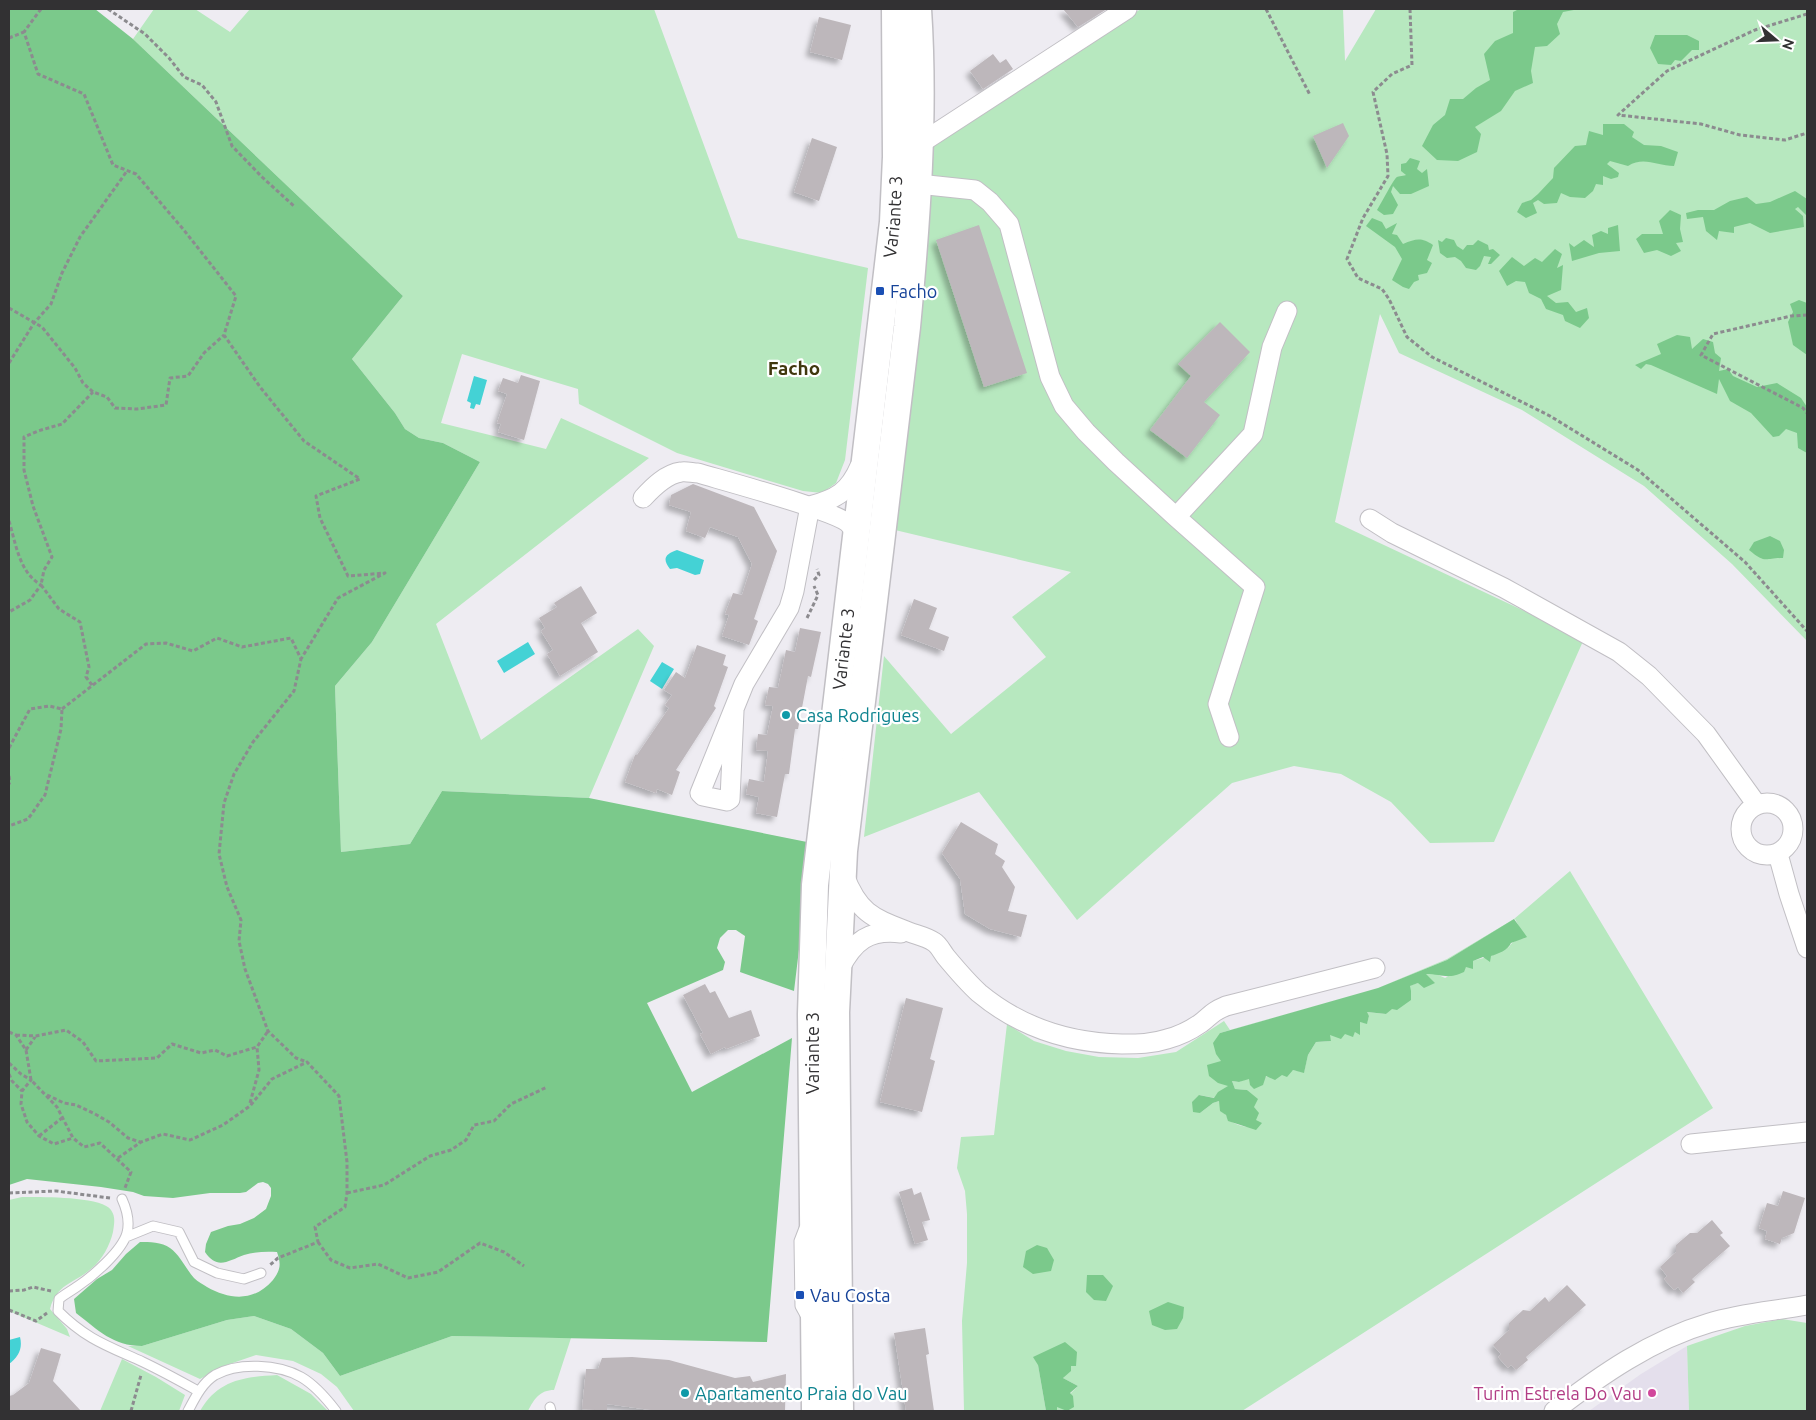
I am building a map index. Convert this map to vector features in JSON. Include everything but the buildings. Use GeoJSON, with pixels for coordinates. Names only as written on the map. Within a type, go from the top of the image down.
{"type":"FeatureCollection","features":[{"type":"Feature","properties":{"kind":"main road","name":"Variante 3"},"geometry":{"type":"LineString","coordinates":[[815,1411],[811,1014],[815,885],[893,222],[896,157],[895,9]]}},
{"type":"Feature","properties":{"kind":"main road","name":"Variante 3"},"geometry":{"type":"LineString","coordinates":[[840,1411],[836,1012],[844,851],[908,327],[921,143],[918,9]]}},
{"type":"Feature","properties":{"kind":"street"},"geometry":{"type":"LineString","coordinates":[[921,143],[1127,9]]}},
{"type":"Feature","properties":{"kind":"street"},"geometry":{"type":"LineString","coordinates":[[918,184],[975,190],[990,202],[1009,224],[1050,377],[1064,406],[1086,432],[1116,462],[1255,587],[1218,704],[1228,737]]}},
{"type":"Feature","properties":{"kind":"street"},"geometry":{"type":"LineString","coordinates":[[1176,517],[1253,434],[1272,346],[1287,311]]}},
{"type":"Feature","properties":{"kind":"street"},"geometry":{"type":"LineString","coordinates":[[810,506],[828,502],[846,490],[855,479],[866,453]]}},
{"type":"Feature","properties":{"kind":"street"},"geometry":{"type":"LineString","coordinates":[[644,498],[654,486],[668,477],[681,472],[698,474],[810,506],[844,519],[852,526],[856,541]]}},
{"type":"Feature","properties":{"kind":"street"},"geometry":{"type":"LineString","coordinates":[[734,711],[744,684],[789,608],[810,506]]}},
{"type":"Feature","properties":{"kind":"street"},"geometry":{"type":"LineString","coordinates":[[1370,519],[1392,533],[1504,588],[1619,652],[1650,676],[1706,734],[1756,805]]}},
{"type":"Feature","properties":{"kind":"street"},"geometry":{"type":"LineString","coordinates":[[1767,803],[1778,805],[1786,810],[1792,819],[1794,829],[1792,840],[1786,849],[1778,854],[1767,856],[1757,854],[1748,848],[1743,840],[1742,820],[1749,810],[1756,805],[1767,803]]}},
{"type":"Feature","properties":{"kind":"street"},"geometry":{"type":"LineString","coordinates":[[1778,854],[1807,948]]}},
{"type":"Feature","properties":{"kind":"street"},"geometry":{"type":"LineString","coordinates":[[843,872],[850,892],[867,912],[879,920],[935,943],[973,987],[1003,1011],[1028,1025],[1097,1044],[1148,1044],[1168,1039],[1185,1032],[1201,1022],[1212,1011],[1226,1006],[1375,968]]}},
{"type":"Feature","properties":{"kind":"street"},"geometry":{"type":"LineString","coordinates":[[838,972],[847,954],[855,944],[877,932],[894,932],[920,936]]}},
{"type":"Feature","properties":{"kind":"street"},"geometry":{"type":"LineString","coordinates":[[1692,1144],[1807,1132]]}},
{"type":"Feature","properties":{"kind":"street"},"geometry":{"type":"LineString","coordinates":[[1554,1411],[1596,1379],[1652,1346],[1709,1323],[1764,1311],[1805,1307]]}},
{"type":"Feature","properties":{"kind":"lane"},"geometry":{"type":"LineString","coordinates":[[122,1199],[128,1218],[126,1237],[100,1269],[78,1286],[66,1292],[59,1299],[58,1311],[80,1332],[104,1346],[144,1362],[198,1391]]}},
{"type":"Feature","properties":{"kind":"lane"},"geometry":{"type":"LineString","coordinates":[[126,1237],[153,1226],[179,1232],[194,1262],[217,1273],[244,1279],[261,1274]]}},
{"type":"Feature","properties":{"kind":"lane"},"geometry":{"type":"LineString","coordinates":[[188,1411],[198,1391],[215,1375],[242,1366],[272,1367],[300,1376],[323,1395],[336,1411]]}},
{"type":"Feature","properties":{"kind":"path"},"geometry":{"type":"LineString","coordinates":[[9,38],[24,32],[41,9]]}},
{"type":"Feature","properties":{"kind":"path"},"geometry":{"type":"LineString","coordinates":[[108,9],[145,34],[184,76],[202,85],[216,102],[232,146],[295,207]]}},
{"type":"Feature","properties":{"kind":"path"},"geometry":{"type":"LineString","coordinates":[[1266,9],[1310,95]]}},
{"type":"Feature","properties":{"kind":"path"},"geometry":{"type":"LineString","coordinates":[[1410,9],[1412,65],[1392,74],[1373,92],[1386,154],[1388,176],[1363,218],[1347,258],[1358,278],[1382,289],[1389,299],[1407,337],[1432,357],[1550,416],[1638,470],[1744,562],[1807,631]]}},
{"type":"Feature","properties":{"kind":"path"},"geometry":{"type":"LineString","coordinates":[[1807,14],[1755,30],[1667,71],[1618,115],[1701,124],[1740,135],[1785,140],[1807,133]]}},
{"type":"Feature","properties":{"kind":"path"},"geometry":{"type":"LineString","coordinates":[[9,308],[42,327],[75,368],[83,383],[93,392],[107,397],[115,408],[137,409],[166,405],[170,378],[188,376],[204,352],[224,335],[236,296],[136,174],[113,165],[84,94],[38,74],[24,32]]}},
{"type":"Feature","properties":{"kind":"path"},"geometry":{"type":"LineString","coordinates":[[9,363],[34,323],[51,304],[62,273],[80,237],[128,171]]}},
{"type":"Feature","properties":{"kind":"path"},"geometry":{"type":"LineString","coordinates":[[1807,315],[1791,316],[1713,334],[1701,355],[1803,408],[1807,413]]}},
{"type":"Feature","properties":{"kind":"path"},"geometry":{"type":"LineString","coordinates":[[224,335],[260,387],[304,441],[360,479],[316,496],[320,518],[348,576],[385,572],[338,598],[301,659],[294,691],[253,742],[234,774],[224,803],[220,837],[219,854],[227,887],[241,920],[239,941],[245,969],[268,1031],[296,1058],[307,1062],[338,1096],[347,1162],[347,1193],[345,1207],[315,1227],[318,1242],[331,1260],[350,1268],[378,1264],[408,1278],[438,1272],[480,1244],[504,1252],[524,1266]]}},
{"type":"Feature","properties":{"kind":"path"},"geometry":{"type":"LineString","coordinates":[[9,612],[30,600],[41,585],[44,570],[52,557],[33,506],[24,470],[24,437],[62,424],[93,392]]}},
{"type":"Feature","properties":{"kind":"path"},"geometry":{"type":"LineString","coordinates":[[9,521],[26,572],[34,581],[41,585],[59,609],[80,622],[89,667],[86,677],[92,685]]}},
{"type":"Feature","properties":{"kind":"path"},"geometry":{"type":"LineString","coordinates":[[9,826],[28,819],[46,795],[61,729],[62,709],[146,644],[166,643],[193,650],[218,638],[242,647],[291,638],[301,659]]}},
{"type":"Feature","properties":{"kind":"path"},"geometry":{"type":"LineString","coordinates":[[9,748],[30,709],[49,706],[62,709]]}},
{"type":"Feature","properties":{"kind":"path"},"geometry":{"type":"LineString","coordinates":[[9,776],[9,784]]}},
{"type":"Feature","properties":{"kind":"path"},"geometry":{"type":"LineString","coordinates":[[9,1032],[16,1035],[36,1036],[66,1030],[83,1042],[96,1061],[157,1058],[172,1044],[201,1053],[215,1050],[227,1056],[257,1047]]}},
{"type":"Feature","properties":{"kind":"path"},"geometry":{"type":"LineString","coordinates":[[250,1106],[258,1070],[257,1047],[268,1031]]}},
{"type":"Feature","properties":{"kind":"path"},"geometry":{"type":"LineString","coordinates":[[16,1035],[26,1050],[31,1080],[22,1091],[21,1104],[27,1122],[39,1136],[54,1144],[72,1138]]}},
{"type":"Feature","properties":{"kind":"path"},"geometry":{"type":"LineString","coordinates":[[26,1050],[36,1036]]}},
{"type":"Feature","properties":{"kind":"path"},"geometry":{"type":"LineString","coordinates":[[118,1158],[141,1142],[164,1134],[190,1140],[223,1125],[250,1106],[272,1079],[307,1062]]}},
{"type":"Feature","properties":{"kind":"path"},"geometry":{"type":"LineString","coordinates":[[9,1063],[31,1080],[57,1108],[72,1138],[84,1146],[100,1143],[131,1172],[122,1199],[56,1191],[9,1193]]}},
{"type":"Feature","properties":{"kind":"path"},"geometry":{"type":"LineString","coordinates":[[9,1074],[12,1081],[22,1091]]}},
{"type":"Feature","properties":{"kind":"path"},"geometry":{"type":"LineString","coordinates":[[347,1193],[384,1185],[430,1156],[451,1150],[466,1140],[474,1125],[494,1121],[511,1104],[547,1087]]}},
{"type":"Feature","properties":{"kind":"path"},"geometry":{"type":"LineString","coordinates":[[44,1094],[95,1114],[109,1122],[128,1138],[141,1142]]}},
{"type":"Feature","properties":{"kind":"path"},"geometry":{"type":"LineString","coordinates":[[39,1136],[62,1118]]}},
{"type":"Feature","properties":{"kind":"path"},"geometry":{"type":"LineString","coordinates":[[261,1274],[278,1258],[318,1242]]}},
{"type":"Feature","properties":{"kind":"path"},"geometry":{"type":"LineString","coordinates":[[9,1290],[24,1290],[33,1287],[66,1292]]}},
{"type":"Feature","properties":{"kind":"path"},"geometry":{"type":"LineString","coordinates":[[9,1310],[36,1321],[58,1307]]}},
{"type":"Feature","properties":{"kind":"path"},"geometry":{"type":"LineString","coordinates":[[131,1411],[144,1362]]}},
{"type":"Feature","properties":{"kind":"shaded area","name":"Turim Estrela Do Vau"},"geometry":{"type":"Polygon","coordinates":[[[1687,1346],[1689,1411],[1589,1411],[1641,1374],[1687,1346]]]}},
{"type":"Feature","properties":{"kind":"green space"},"geometry":{"type":"Polygon","coordinates":[[[9,9],[95,9],[133,39],[403,296],[352,359],[395,413],[405,429],[419,438],[443,443],[480,462],[372,642],[335,686],[341,852],[410,844],[442,791],[589,798],[807,842],[800,941],[794,991],[740,972],[745,936],[736,930],[728,930],[720,938],[717,948],[725,962],[723,970],[647,1003],[692,1092],[792,1038],[767,1342],[452,1336],[340,1376],[323,1353],[291,1329],[254,1316],[227,1320],[142,1346],[123,1343],[106,1336],[76,1313],[74,1299],[97,1279],[112,1270],[140,1242],[167,1246],[177,1254],[197,1281],[216,1291],[233,1296],[242,1297],[250,1295],[266,1287],[276,1276],[280,1263],[277,1252],[252,1253],[228,1261],[218,1262],[209,1258],[205,1252],[211,1232],[240,1224],[254,1218],[266,1209],[271,1196],[271,1188],[263,1182],[258,1183],[246,1192],[210,1193],[173,1198],[144,1196],[133,1192],[101,1187],[27,1179],[9,1185],[9,9]]]}},
{"type":"Feature","properties":{"kind":"green space"},"geometry":{"type":"Polygon","coordinates":[[[154,9],[195,9],[230,32],[250,9],[654,9],[738,238],[868,268],[845,460],[836,483],[822,493],[803,491],[677,453],[579,404],[578,389],[462,354],[441,423],[546,449],[561,418],[649,458],[436,624],[481,740],[638,629],[654,646],[589,798],[442,791],[410,844],[341,852],[335,686],[372,642],[480,462],[443,443],[419,438],[405,429],[395,413],[352,359],[403,296],[133,39],[154,9]]]}},
{"type":"Feature","properties":{"kind":"green space"},"geometry":{"type":"Polygon","coordinates":[[[1141,9],[1343,9],[1345,61],[1376,9],[1807,9],[1807,641],[1732,564],[1644,486],[1522,410],[1399,353],[1380,314],[1335,522],[1584,639],[1494,842],[1430,843],[1391,802],[1341,774],[1294,766],[1232,783],[1077,920],[979,792],[864,837],[884,656],[951,734],[1046,657],[1012,617],[1071,572],[895,530],[932,134],[1141,9]]]}},
{"type":"Feature","properties":{"kind":"green space"},"geometry":{"type":"Polygon","coordinates":[[[1519,9],[1579,9],[1563,12],[1557,24],[1560,34],[1547,46],[1535,47],[1531,71],[1533,83],[1515,91],[1501,111],[1475,127],[1481,134],[1477,152],[1458,161],[1437,160],[1422,146],[1433,125],[1445,115],[1450,99],[1463,99],[1476,88],[1490,80],[1484,54],[1495,41],[1513,33],[1513,12],[1519,9]]]}},
{"type":"Feature","properties":{"kind":"green space"},"geometry":{"type":"Polygon","coordinates":[[[1655,35],[1687,35],[1699,41],[1699,50],[1692,50],[1681,61],[1675,60],[1671,65],[1658,64],[1650,48],[1655,35]]]}},
{"type":"Feature","properties":{"kind":"green space"},"geometry":{"type":"Polygon","coordinates":[[[1603,124],[1624,124],[1634,132],[1632,137],[1644,145],[1661,146],[1678,152],[1674,166],[1640,162],[1628,166],[1610,161],[1607,164],[1619,173],[1618,177],[1611,179],[1603,176],[1603,185],[1596,184],[1593,191],[1585,198],[1570,197],[1561,193],[1557,203],[1544,204],[1538,200],[1533,203],[1537,213],[1526,218],[1517,212],[1522,203],[1531,200],[1553,178],[1554,168],[1575,146],[1586,145],[1589,131],[1603,135],[1603,124]]]}},
{"type":"Feature","properties":{"kind":"green space"},"geometry":{"type":"Polygon","coordinates":[[[1410,158],[1420,161],[1417,169],[1422,173],[1427,169],[1429,186],[1411,194],[1400,194],[1393,186],[1391,192],[1398,205],[1393,214],[1384,215],[1377,210],[1395,178],[1406,175],[1401,171],[1401,164],[1406,163],[1410,158]]]}},
{"type":"Feature","properties":{"kind":"green space"},"geometry":{"type":"Polygon","coordinates":[[[1795,191],[1807,199],[1807,216],[1798,207],[1795,209],[1803,216],[1804,227],[1770,233],[1750,223],[1734,227],[1734,233],[1719,231],[1717,240],[1706,231],[1703,217],[1687,219],[1686,213],[1698,210],[1714,210],[1730,201],[1747,197],[1756,204],[1770,202],[1795,191]]]}},
{"type":"Feature","properties":{"kind":"green space"},"geometry":{"type":"Polygon","coordinates":[[[1670,210],[1681,215],[1680,229],[1683,242],[1676,243],[1681,251],[1671,256],[1657,250],[1644,253],[1636,239],[1642,234],[1663,234],[1659,221],[1670,210]]]}},
{"type":"Feature","properties":{"kind":"green space"},"geometry":{"type":"Polygon","coordinates":[[[1372,218],[1382,222],[1386,229],[1397,223],[1392,234],[1397,235],[1403,244],[1418,240],[1433,245],[1427,260],[1432,263],[1427,273],[1418,275],[1419,280],[1414,282],[1409,289],[1392,280],[1402,259],[1395,247],[1366,226],[1372,218]]]}},
{"type":"Feature","properties":{"kind":"green space"},"geometry":{"type":"Polygon","coordinates":[[[1618,225],[1620,251],[1599,253],[1572,261],[1569,243],[1574,247],[1584,240],[1594,247],[1592,235],[1601,231],[1608,234],[1608,228],[1618,225]]]}},
{"type":"Feature","properties":{"kind":"green space"},"geometry":{"type":"Polygon","coordinates":[[[1446,238],[1454,240],[1457,246],[1463,250],[1467,245],[1473,245],[1478,240],[1488,245],[1489,250],[1493,249],[1500,255],[1491,264],[1488,264],[1491,257],[1484,256],[1476,270],[1466,268],[1455,257],[1447,258],[1440,253],[1438,240],[1442,242],[1446,238]]]}},
{"type":"Feature","properties":{"kind":"green space"},"geometry":{"type":"Polygon","coordinates":[[[1555,249],[1562,254],[1557,268],[1563,265],[1561,290],[1547,296],[1556,303],[1568,302],[1576,312],[1587,308],[1589,318],[1580,328],[1565,321],[1563,315],[1546,309],[1541,299],[1529,293],[1525,282],[1516,281],[1507,286],[1499,271],[1512,257],[1524,266],[1535,258],[1542,262],[1555,249]]]}},
{"type":"Feature","properties":{"kind":"green space"},"geometry":{"type":"Polygon","coordinates":[[[1799,300],[1807,303],[1807,355],[1793,345],[1788,322],[1793,312],[1790,304],[1799,300]]]}},
{"type":"Feature","properties":{"kind":"green space"},"geometry":{"type":"Polygon","coordinates":[[[1677,335],[1690,337],[1692,349],[1703,339],[1713,342],[1715,353],[1721,358],[1719,371],[1728,369],[1733,376],[1757,387],[1777,383],[1801,398],[1807,407],[1807,453],[1798,448],[1797,433],[1786,429],[1779,436],[1773,437],[1751,413],[1730,401],[1719,379],[1717,394],[1651,365],[1646,364],[1641,369],[1635,365],[1661,354],[1657,344],[1677,335]]]}},
{"type":"Feature","properties":{"kind":"green space"},"geometry":{"type":"Polygon","coordinates":[[[1770,536],[1780,541],[1784,550],[1783,558],[1762,559],[1749,550],[1754,542],[1770,536]]]}},
{"type":"Feature","properties":{"kind":"green space"},"geometry":{"type":"Polygon","coordinates":[[[1570,871],[1713,1108],[1242,1411],[1057,1411],[1057,1407],[1078,1386],[1063,1378],[1071,1366],[1076,1366],[1038,1365],[1046,1411],[964,1411],[962,1321],[967,1263],[967,1214],[965,1191],[957,1168],[961,1137],[994,1135],[1007,1024],[1034,1041],[1066,1051],[1099,1057],[1138,1058],[1176,1052],[1224,1021],[1230,1030],[1378,988],[1447,959],[1514,919],[1570,871]],[[1515,919],[1447,960],[1378,988],[1220,1033],[1221,1061],[1229,1086],[1215,1098],[1199,1095],[1200,1113],[1213,1103],[1219,1101],[1224,1112],[1232,1122],[1248,1127],[1256,1120],[1254,1107],[1247,1090],[1235,1089],[1232,1081],[1239,1082],[1249,1078],[1282,1075],[1293,1070],[1304,1072],[1308,1055],[1316,1042],[1331,1041],[1329,1035],[1345,1033],[1353,1036],[1360,1022],[1367,1023],[1369,1016],[1366,1012],[1386,1014],[1409,986],[1418,983],[1425,973],[1436,974],[1445,978],[1466,967],[1472,961],[1491,956],[1509,947],[1512,943],[1525,938],[1515,919]]]}},
{"type":"Feature","properties":{"kind":"green space"},"geometry":{"type":"Polygon","coordinates":[[[1514,919],[1527,937],[1511,943],[1505,950],[1491,956],[1490,962],[1483,957],[1473,961],[1473,969],[1466,967],[1464,972],[1453,976],[1426,974],[1435,983],[1424,988],[1418,983],[1410,986],[1411,1000],[1397,1010],[1392,1009],[1386,1014],[1367,1012],[1369,1016],[1367,1024],[1360,1022],[1360,1035],[1355,1032],[1353,1037],[1345,1034],[1341,1039],[1330,1035],[1331,1041],[1316,1042],[1308,1055],[1304,1073],[1293,1070],[1287,1077],[1282,1075],[1275,1080],[1266,1076],[1263,1085],[1254,1089],[1250,1085],[1249,1079],[1239,1082],[1232,1081],[1235,1089],[1247,1090],[1258,1099],[1254,1107],[1259,1113],[1256,1120],[1262,1123],[1256,1130],[1228,1121],[1226,1115],[1220,1111],[1219,1101],[1213,1103],[1200,1113],[1193,1112],[1192,1102],[1199,1095],[1214,1098],[1218,1092],[1228,1086],[1218,1083],[1209,1076],[1207,1065],[1221,1061],[1216,1054],[1213,1043],[1220,1033],[1378,988],[1447,960],[1514,919]]]}},
{"type":"Feature","properties":{"kind":"green space"},"geometry":{"type":"Polygon","coordinates":[[[22,1197],[70,1198],[96,1202],[105,1205],[114,1215],[112,1237],[102,1257],[96,1265],[62,1289],[53,1300],[50,1309],[67,1329],[70,1337],[9,1311],[9,1200],[22,1197]]]}},
{"type":"Feature","properties":{"kind":"green space"},"geometry":{"type":"Polygon","coordinates":[[[1037,1245],[1047,1248],[1054,1260],[1051,1271],[1033,1274],[1023,1267],[1026,1251],[1037,1245]]]}},
{"type":"Feature","properties":{"kind":"green space"},"geometry":{"type":"Polygon","coordinates":[[[1087,1275],[1103,1275],[1113,1286],[1106,1301],[1094,1300],[1086,1292],[1087,1275]]]}},
{"type":"Feature","properties":{"kind":"green space"},"geometry":{"type":"Polygon","coordinates":[[[1168,1302],[1184,1307],[1183,1318],[1177,1329],[1165,1330],[1152,1325],[1149,1311],[1168,1302]]]}},
{"type":"Feature","properties":{"kind":"green space"},"geometry":{"type":"Polygon","coordinates":[[[254,1316],[291,1329],[323,1353],[340,1376],[452,1336],[571,1338],[554,1390],[541,1393],[528,1411],[354,1411],[337,1387],[321,1374],[293,1361],[256,1355],[221,1367],[200,1379],[128,1346],[142,1346],[227,1320],[254,1316]]]}},
{"type":"Feature","properties":{"kind":"green space"},"geometry":{"type":"Polygon","coordinates":[[[1782,1319],[1807,1323],[1807,1411],[1689,1411],[1687,1346],[1745,1326],[1782,1319]]]}},
{"type":"Feature","properties":{"kind":"green space"},"geometry":{"type":"Polygon","coordinates":[[[1065,1342],[1077,1352],[1076,1366],[1071,1366],[1071,1371],[1063,1378],[1078,1386],[1070,1393],[1073,1396],[1074,1407],[1067,1411],[1057,1407],[1057,1411],[1046,1411],[1038,1365],[1033,1357],[1065,1342]]]}},
{"type":"Feature","properties":{"kind":"green space"},"geometry":{"type":"Polygon","coordinates":[[[122,1359],[185,1395],[179,1411],[100,1411],[122,1359]]]}},
{"type":"Feature","properties":{"kind":"green space"},"geometry":{"type":"Polygon","coordinates":[[[277,1375],[311,1394],[328,1411],[200,1411],[215,1393],[232,1382],[253,1377],[277,1375]]]}},
{"type":"Feature","properties":{"kind":"water"},"geometry":{"type":"Polygon","coordinates":[[[474,376],[487,380],[480,405],[476,404],[474,409],[470,408],[471,403],[467,401],[474,376]]]}},
{"type":"Feature","properties":{"kind":"water"},"geometry":{"type":"Polygon","coordinates":[[[677,550],[704,560],[700,574],[695,575],[677,568],[670,569],[666,562],[666,557],[677,550]]]}},
{"type":"Feature","properties":{"kind":"water"},"geometry":{"type":"Polygon","coordinates":[[[528,642],[535,654],[504,673],[497,661],[528,642]]]}},
{"type":"Feature","properties":{"kind":"water"},"geometry":{"type":"Polygon","coordinates":[[[662,662],[674,669],[662,689],[650,681],[662,662]]]}},
{"type":"Feature","properties":{"kind":"water"},"geometry":{"type":"Polygon","coordinates":[[[20,1337],[21,1345],[19,1352],[9,1364],[9,1340],[20,1337]]]}},
{"type":"Feature","properties":{"kind":"place","name":"Facho"},"geometry":{"type":"Point","coordinates":[880,291]}},
{"type":"Feature","properties":{"kind":"place","name":"Casa Rodrigues"},"geometry":{"type":"Point","coordinates":[786,715]}},
{"type":"Feature","properties":{"kind":"place","name":"Vau Costa"},"geometry":{"type":"Point","coordinates":[800,1295]}},
{"type":"Feature","properties":{"kind":"place","name":"Apartamento Praia do Vau"},"geometry":{"type":"Point","coordinates":[685,1393]}},
{"type":"Feature","properties":{"kind":"place","name":"Turim Estrela Do Vau"},"geometry":{"type":"Point","coordinates":[1652,1393]}},
{"type":"Feature","properties":{"kind":"district","name":"Facho"},"geometry":{"type":"Point","coordinates":[794,368]}}]}
